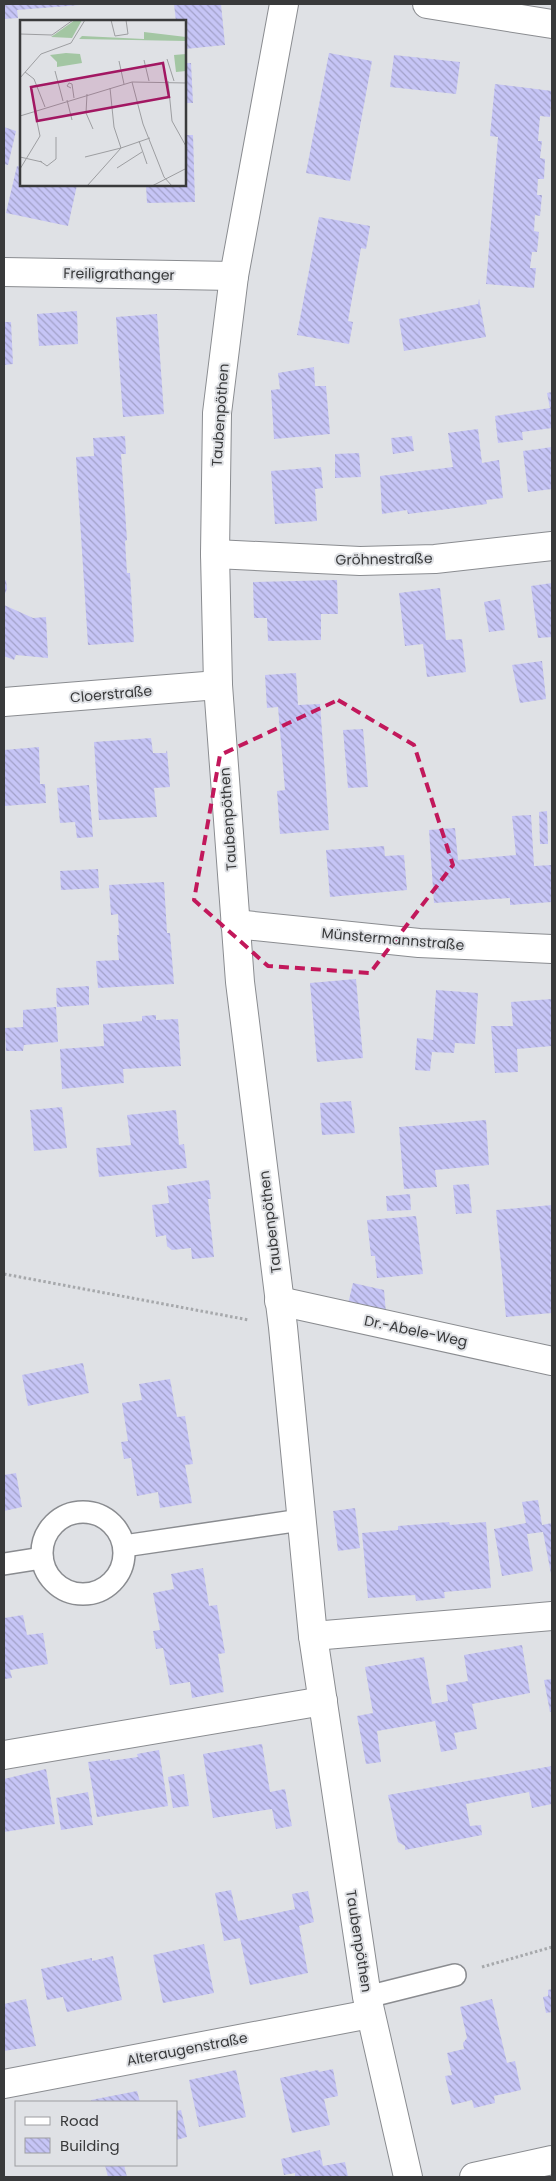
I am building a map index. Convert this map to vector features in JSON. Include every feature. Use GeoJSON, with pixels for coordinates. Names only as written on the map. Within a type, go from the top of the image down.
{"type":"FeatureCollection","features":[{"type":"Feature","properties":{"kind":"street","name":"Taubenpöthen"},"geometry":{"type":"LineString","coordinates":[[284,4],[234,276],[218,413],[215,554],[218,685],[235,924],[279,1301],[313,1636],[369,2005],[408,2177]]}},
{"type":"Feature","properties":{"kind":"street"},"geometry":{"type":"LineString","coordinates":[[427,4],[552,24]]}},
{"type":"Feature","properties":{"kind":"street","name":"Freiligrathanger"},"geometry":{"type":"LineString","coordinates":[[4,272],[234,276]]}},
{"type":"Feature","properties":{"kind":"street","name":"Gröhnestraße"},"geometry":{"type":"LineString","coordinates":[[215,554],[360,561],[435,558],[552,546]]}},
{"type":"Feature","properties":{"kind":"street","name":"Cloerstraße"},"geometry":{"type":"LineString","coordinates":[[4,702],[218,685]]}},
{"type":"Feature","properties":{"kind":"street","name":"Münstermannstraße"},"geometry":{"type":"LineString","coordinates":[[235,924],[419,943],[552,949]]}},
{"type":"Feature","properties":{"kind":"street","name":"Dr.-Abele-Weg"},"geometry":{"type":"LineString","coordinates":[[279,1301],[552,1361]]}},
{"type":"Feature","properties":{"kind":"street"},"geometry":{"type":"LineString","coordinates":[[313,1636],[552,1616]]}},
{"type":"Feature","properties":{"kind":"street"},"geometry":{"type":"LineString","coordinates":[[4,1756],[323,1701]]}},
{"type":"Feature","properties":{"kind":"street","name":"Alteraugenstraße"},"geometry":{"type":"LineString","coordinates":[[4,2084],[369,2005]]}},
{"type":"Feature","properties":{"kind":"street"},"geometry":{"type":"LineString","coordinates":[[474,2177],[552,2160]]}},
{"type":"Feature","properties":{"kind":"lane"},"geometry":{"type":"LineString","coordinates":[[75,1512],[89,1512],[102,1516],[113,1524],[121,1536],[124,1546],[123,1564],[117,1577],[107,1587],[94,1593],[80,1594],[66,1590],[54,1582],[45,1570],[42,1558],[44,1540],[50,1528],[62,1518],[75,1512]]}},
{"type":"Feature","properties":{"kind":"lane"},"geometry":{"type":"LineString","coordinates":[[124,1546],[301,1520]]}},
{"type":"Feature","properties":{"kind":"lane"},"geometry":{"type":"LineString","coordinates":[[4,1564],[42,1558]]}},
{"type":"Feature","properties":{"kind":"lane"},"geometry":{"type":"LineString","coordinates":[[369,2005],[454,1975]]}},
{"type":"Feature","properties":{"kind":"path"},"geometry":{"type":"LineString","coordinates":[[454,1975],[552,1947]]}},
{"type":"Feature","properties":{"kind":"highlighted area"},"geometry":{"type":"Polygon","coordinates":[[[338,700],[414,745],[453,865],[370,973],[268,966],[194,900],[220,755],[338,700]]]}},
{"type":"Feature","properties":{"kind":"building"},"geometry":{"type":"Polygon","coordinates":[[[4,4],[80,5],[17,10],[18,18],[4,19],[4,4]]]}},
{"type":"Feature","properties":{"kind":"building"},"geometry":{"type":"Polygon","coordinates":[[[174,4],[221,4],[225,45],[186,49],[186,20],[176,20],[174,4]]]}},
{"type":"Feature","properties":{"kind":"building"},"geometry":{"type":"Polygon","coordinates":[[[329,53],[372,61],[350,181],[306,173],[329,53]]]}},
{"type":"Feature","properties":{"kind":"building"},"geometry":{"type":"Polygon","coordinates":[[[394,55],[460,62],[456,94],[390,87],[394,55]]]}},
{"type":"Feature","properties":{"kind":"building"},"geometry":{"type":"Polygon","coordinates":[[[186,63],[191,63],[193,103],[186,103],[186,63]]]}},
{"type":"Feature","properties":{"kind":"building"},"geometry":{"type":"Polygon","coordinates":[[[495,84],[552,91],[550,117],[540,116],[538,141],[542,141],[540,158],[545,159],[544,179],[538,179],[537,195],[542,195],[540,216],[535,215],[534,231],[539,232],[537,252],[532,252],[530,268],[536,268],[534,288],[486,284],[498,137],[490,136],[495,84]]]}},
{"type":"Feature","properties":{"kind":"building"},"geometry":{"type":"Polygon","coordinates":[[[4,127],[16,131],[8,165],[4,164],[4,127]]]}},
{"type":"Feature","properties":{"kind":"building"},"geometry":{"type":"Polygon","coordinates":[[[186,135],[193,135],[195,202],[147,203],[146,186],[186,186],[186,135]]]}},
{"type":"Feature","properties":{"kind":"building"},"geometry":{"type":"Polygon","coordinates":[[[17,166],[20,167],[20,186],[77,186],[68,226],[6,213],[17,166]]]}},
{"type":"Feature","properties":{"kind":"building"},"geometry":{"type":"Polygon","coordinates":[[[319,217],[370,226],[366,249],[361,248],[348,321],[353,322],[349,344],[297,335],[319,217]]]}},
{"type":"Feature","properties":{"kind":"building"},"geometry":{"type":"Polygon","coordinates":[[[479,299],[486,337],[404,351],[399,319],[478,304],[479,299]]]}},
{"type":"Feature","properties":{"kind":"building"},"geometry":{"type":"Polygon","coordinates":[[[77,311],[78,344],[39,346],[37,314],[77,311]]]}},
{"type":"Feature","properties":{"kind":"building"},"geometry":{"type":"Polygon","coordinates":[[[157,314],[164,414],[123,417],[116,317],[157,314]]]}},
{"type":"Feature","properties":{"kind":"building"},"geometry":{"type":"Polygon","coordinates":[[[4,322],[11,322],[13,364],[4,365],[4,322]]]}},
{"type":"Feature","properties":{"kind":"building"},"geometry":{"type":"Polygon","coordinates":[[[314,367],[315,386],[326,386],[330,434],[274,439],[271,390],[280,389],[278,373],[314,367]]]}},
{"type":"Feature","properties":{"kind":"building"},"geometry":{"type":"Polygon","coordinates":[[[552,392],[552,428],[522,432],[523,440],[498,443],[495,416],[550,408],[547,393],[552,392]]]}},
{"type":"Feature","properties":{"kind":"building"},"geometry":{"type":"Polygon","coordinates":[[[478,429],[482,463],[499,460],[503,498],[486,500],[487,504],[408,514],[407,510],[382,514],[380,476],[453,467],[448,433],[478,429]]]}},
{"type":"Feature","properties":{"kind":"building"},"geometry":{"type":"Polygon","coordinates":[[[125,436],[126,454],[121,454],[127,540],[125,541],[127,573],[130,573],[134,642],[88,645],[76,457],[94,456],[93,438],[125,436]]]}},
{"type":"Feature","properties":{"kind":"building"},"geometry":{"type":"Polygon","coordinates":[[[412,436],[414,451],[393,454],[391,438],[412,436]]]}},
{"type":"Feature","properties":{"kind":"building"},"geometry":{"type":"Polygon","coordinates":[[[552,447],[552,489],[528,492],[523,451],[552,447]]]}},
{"type":"Feature","properties":{"kind":"building"},"geometry":{"type":"Polygon","coordinates":[[[359,453],[361,477],[335,478],[335,454],[359,453]]]}},
{"type":"Feature","properties":{"kind":"building"},"geometry":{"type":"Polygon","coordinates":[[[321,467],[323,488],[315,489],[317,521],[275,524],[271,471],[321,467]]]}},
{"type":"Feature","properties":{"kind":"building"},"geometry":{"type":"Polygon","coordinates":[[[6,580],[7,589],[4,596],[4,581],[6,580]]]}},
{"type":"Feature","properties":{"kind":"building"},"geometry":{"type":"Polygon","coordinates":[[[337,580],[338,614],[321,614],[321,640],[268,641],[267,618],[254,618],[253,582],[337,580]]]}},
{"type":"Feature","properties":{"kind":"building"},"geometry":{"type":"Polygon","coordinates":[[[552,583],[552,637],[538,638],[531,586],[552,583]]]}},
{"type":"Feature","properties":{"kind":"building"},"geometry":{"type":"Polygon","coordinates":[[[440,588],[446,640],[462,639],[466,672],[427,677],[423,644],[405,646],[399,593],[440,588]]]}},
{"type":"Feature","properties":{"kind":"building"},"geometry":{"type":"Polygon","coordinates":[[[500,599],[505,630],[489,632],[484,602],[500,599]]]}},
{"type":"Feature","properties":{"kind":"building"},"geometry":{"type":"Polygon","coordinates":[[[4,605],[33,618],[46,617],[48,658],[16,655],[14,660],[4,656],[4,605]]]}},
{"type":"Feature","properties":{"kind":"building"},"geometry":{"type":"Polygon","coordinates":[[[542,661],[546,699],[520,703],[512,665],[542,661]]]}},
{"type":"Feature","properties":{"kind":"building"},"geometry":{"type":"Polygon","coordinates":[[[296,673],[298,705],[320,704],[329,830],[280,834],[277,791],[285,790],[278,707],[267,708],[265,675],[296,673]]]}},
{"type":"Feature","properties":{"kind":"building"},"geometry":{"type":"Polygon","coordinates":[[[363,729],[368,787],[348,788],[343,730],[363,729]]]}},
{"type":"Feature","properties":{"kind":"building"},"geometry":{"type":"Polygon","coordinates":[[[151,738],[153,753],[166,753],[167,750],[170,787],[154,788],[157,817],[99,820],[94,742],[151,738]]]}},
{"type":"Feature","properties":{"kind":"building"},"geometry":{"type":"Polygon","coordinates":[[[39,747],[40,784],[45,784],[46,803],[4,806],[4,750],[39,747]]]}},
{"type":"Feature","properties":{"kind":"building"},"geometry":{"type":"Polygon","coordinates":[[[89,785],[93,837],[77,838],[75,822],[60,823],[57,788],[89,785]]]}},
{"type":"Feature","properties":{"kind":"building"},"geometry":{"type":"Polygon","coordinates":[[[547,811],[548,844],[540,844],[539,812],[547,811]]]}},
{"type":"Feature","properties":{"kind":"building"},"geometry":{"type":"Polygon","coordinates":[[[531,815],[534,866],[552,865],[552,902],[510,905],[510,898],[434,903],[429,830],[455,828],[458,860],[516,855],[512,816],[531,815]]]}},
{"type":"Feature","properties":{"kind":"building"},"geometry":{"type":"Polygon","coordinates":[[[384,846],[385,856],[404,855],[407,890],[330,897],[326,850],[384,846]]]}},
{"type":"Feature","properties":{"kind":"building"},"geometry":{"type":"Polygon","coordinates":[[[98,869],[99,888],[61,890],[60,871],[98,869]]]}},
{"type":"Feature","properties":{"kind":"building"},"geometry":{"type":"Polygon","coordinates":[[[164,882],[167,933],[170,933],[174,984],[98,988],[96,961],[119,960],[118,914],[111,915],[109,885],[164,882]]]}},
{"type":"Feature","properties":{"kind":"building"},"geometry":{"type":"Polygon","coordinates":[[[356,979],[363,1058],[317,1062],[310,983],[356,979]]]}},
{"type":"Feature","properties":{"kind":"building"},"geometry":{"type":"Polygon","coordinates":[[[89,986],[89,1005],[57,1007],[56,988],[89,986]]]}},
{"type":"Feature","properties":{"kind":"building"},"geometry":{"type":"Polygon","coordinates":[[[436,990],[478,993],[475,1044],[455,1043],[454,1053],[432,1052],[430,1071],[415,1070],[417,1038],[433,1040],[436,990]]]}},
{"type":"Feature","properties":{"kind":"building"},"geometry":{"type":"Polygon","coordinates":[[[552,999],[552,1046],[517,1049],[518,1072],[495,1073],[491,1026],[513,1026],[511,1002],[552,999]]]}},
{"type":"Feature","properties":{"kind":"building"},"geometry":{"type":"Polygon","coordinates":[[[56,1007],[58,1042],[24,1045],[23,1051],[6,1051],[5,1028],[23,1027],[23,1010],[56,1007]]]}},
{"type":"Feature","properties":{"kind":"building"},"geometry":{"type":"Polygon","coordinates":[[[156,1015],[156,1020],[178,1019],[181,1066],[123,1069],[124,1083],[62,1089],[60,1049],[104,1046],[103,1024],[142,1021],[142,1016],[156,1015]]]}},
{"type":"Feature","properties":{"kind":"building"},"geometry":{"type":"Polygon","coordinates":[[[351,1101],[355,1133],[322,1135],[320,1103],[351,1101]]]}},
{"type":"Feature","properties":{"kind":"building"},"geometry":{"type":"Polygon","coordinates":[[[62,1107],[67,1148],[34,1151],[30,1110],[62,1107]]]}},
{"type":"Feature","properties":{"kind":"building"},"geometry":{"type":"Polygon","coordinates":[[[176,1110],[179,1145],[184,1144],[187,1168],[99,1177],[96,1148],[131,1145],[127,1115],[176,1110]]]}},
{"type":"Feature","properties":{"kind":"building"},"geometry":{"type":"Polygon","coordinates":[[[486,1120],[489,1165],[435,1170],[437,1187],[404,1189],[399,1127],[486,1120]]]}},
{"type":"Feature","properties":{"kind":"building"},"geometry":{"type":"Polygon","coordinates":[[[209,1180],[211,1199],[208,1199],[214,1257],[192,1259],[191,1248],[172,1250],[167,1246],[166,1235],[156,1237],[152,1205],[169,1203],[167,1186],[209,1180]]]}},
{"type":"Feature","properties":{"kind":"building"},"geometry":{"type":"Polygon","coordinates":[[[469,1184],[472,1213],[456,1214],[453,1185],[469,1184]]]}},
{"type":"Feature","properties":{"kind":"building"},"geometry":{"type":"Polygon","coordinates":[[[410,1194],[411,1210],[387,1211],[386,1196],[410,1194]]]}},
{"type":"Feature","properties":{"kind":"building"},"geometry":{"type":"Polygon","coordinates":[[[552,1205],[552,1313],[506,1317],[496,1210],[552,1205]]]}},
{"type":"Feature","properties":{"kind":"building"},"geometry":{"type":"Polygon","coordinates":[[[416,1216],[423,1274],[377,1278],[375,1256],[371,1256],[367,1220],[416,1216]]]}},
{"type":"Feature","properties":{"kind":"building"},"geometry":{"type":"Polygon","coordinates":[[[353,1283],[384,1290],[386,1313],[348,1304],[353,1283]]]}},
{"type":"Feature","properties":{"kind":"building"},"geometry":{"type":"Polygon","coordinates":[[[83,1363],[89,1393],[28,1406],[22,1375],[83,1363]]]}},
{"type":"Feature","properties":{"kind":"building"},"geometry":{"type":"Polygon","coordinates":[[[170,1379],[177,1417],[185,1416],[193,1464],[185,1465],[192,1503],[160,1508],[158,1492],[137,1496],[131,1458],[124,1459],[121,1442],[128,1441],[122,1403],[142,1400],[139,1384],[170,1379]]]}},
{"type":"Feature","properties":{"kind":"building"},"geometry":{"type":"Polygon","coordinates":[[[16,1473],[22,1507],[4,1511],[4,1475],[16,1473]]]}},
{"type":"Feature","properties":{"kind":"building"},"geometry":{"type":"Polygon","coordinates":[[[538,1500],[542,1525],[552,1523],[552,1579],[543,1532],[527,1534],[533,1571],[502,1576],[494,1529],[526,1523],[522,1502],[538,1500]]]}},
{"type":"Feature","properties":{"kind":"building"},"geometry":{"type":"Polygon","coordinates":[[[355,1508],[360,1548],[338,1551],[333,1511],[355,1508]]]}},
{"type":"Feature","properties":{"kind":"building"},"geometry":{"type":"Polygon","coordinates":[[[449,1522],[450,1525],[486,1522],[491,1588],[444,1592],[445,1598],[416,1601],[415,1595],[368,1598],[362,1533],[398,1530],[398,1526],[449,1522]]]}},
{"type":"Feature","properties":{"kind":"building"},"geometry":{"type":"Polygon","coordinates":[[[203,1568],[209,1606],[217,1605],[225,1653],[218,1654],[224,1692],[192,1698],[190,1682],[170,1685],[163,1648],[156,1649],[153,1631],[160,1630],[153,1593],[174,1589],[171,1574],[203,1568]]]}},
{"type":"Feature","properties":{"kind":"building"},"geometry":{"type":"Polygon","coordinates":[[[23,1615],[27,1635],[43,1633],[48,1664],[10,1670],[12,1678],[4,1679],[4,1618],[23,1615]]]}},
{"type":"Feature","properties":{"kind":"building"},"geometry":{"type":"Polygon","coordinates":[[[522,1645],[530,1693],[472,1704],[477,1729],[454,1733],[457,1749],[441,1752],[435,1721],[377,1731],[381,1762],[366,1764],[357,1716],[373,1713],[365,1667],[424,1657],[432,1704],[448,1701],[446,1685],[468,1681],[464,1655],[522,1645]]]}},
{"type":"Feature","properties":{"kind":"building"},"geometry":{"type":"Polygon","coordinates":[[[552,1679],[552,1712],[550,1712],[544,1680],[552,1679]]]}},
{"type":"Feature","properties":{"kind":"building"},"geometry":{"type":"Polygon","coordinates":[[[262,1744],[270,1792],[285,1789],[292,1826],[276,1829],[272,1809],[213,1818],[203,1754],[262,1744]]]}},
{"type":"Feature","properties":{"kind":"building"},"geometry":{"type":"Polygon","coordinates":[[[159,1750],[168,1806],[97,1817],[88,1762],[138,1757],[137,1754],[159,1750]]]}},
{"type":"Feature","properties":{"kind":"building"},"geometry":{"type":"Polygon","coordinates":[[[552,1766],[552,1804],[532,1808],[529,1792],[466,1804],[470,1826],[481,1825],[482,1835],[405,1850],[405,1846],[398,1842],[388,1795],[552,1766]]]}},
{"type":"Feature","properties":{"kind":"building"},"geometry":{"type":"Polygon","coordinates":[[[46,1769],[55,1824],[4,1832],[4,1779],[46,1769]]]}},
{"type":"Feature","properties":{"kind":"building"},"geometry":{"type":"Polygon","coordinates":[[[184,1774],[189,1806],[173,1808],[168,1777],[184,1774]]]}},
{"type":"Feature","properties":{"kind":"building"},"geometry":{"type":"Polygon","coordinates":[[[88,1792],[93,1825],[61,1830],[56,1798],[88,1792]]]}},
{"type":"Feature","properties":{"kind":"building"},"geometry":{"type":"Polygon","coordinates":[[[231,1890],[238,1921],[295,1909],[292,1894],[308,1891],[314,1922],[299,1926],[308,1973],[250,1985],[240,1938],[224,1941],[215,1893],[231,1890]]]}},
{"type":"Feature","properties":{"kind":"building"},"geometry":{"type":"Polygon","coordinates":[[[204,1944],[214,1993],[163,2003],[153,1955],[204,1944]]]}},
{"type":"Feature","properties":{"kind":"building"},"geometry":{"type":"Polygon","coordinates":[[[113,1956],[122,2000],[67,2012],[63,1997],[47,2000],[41,1969],[92,1958],[92,1961],[113,1956]]]}},
{"type":"Feature","properties":{"kind":"building"},"geometry":{"type":"Polygon","coordinates":[[[552,1989],[552,2012],[546,2013],[543,1997],[548,1996],[548,1990],[552,1989]]]}},
{"type":"Feature","properties":{"kind":"building"},"geometry":{"type":"Polygon","coordinates":[[[26,1999],[36,2046],[4,2051],[4,2004],[26,1999]]]}},
{"type":"Feature","properties":{"kind":"building"},"geometry":{"type":"Polygon","coordinates":[[[492,1999],[507,2063],[515,2061],[521,2090],[494,2096],[495,2103],[474,2108],[472,2100],[452,2105],[445,2076],[452,2075],[447,2053],[464,2049],[463,2043],[467,2038],[460,2007],[492,1999]]]}},
{"type":"Feature","properties":{"kind":"building"},"geometry":{"type":"Polygon","coordinates":[[[333,2069],[338,2096],[324,2099],[330,2125],[292,2133],[280,2078],[318,2070],[319,2072],[333,2069]]]}},
{"type":"Feature","properties":{"kind":"building"},"geometry":{"type":"Polygon","coordinates":[[[236,2070],[246,2117],[199,2127],[189,2080],[236,2070]]]}},
{"type":"Feature","properties":{"kind":"building"},"geometry":{"type":"Polygon","coordinates":[[[137,2091],[140,2101],[92,2101],[137,2091]]]}},
{"type":"Feature","properties":{"kind":"building"},"geometry":{"type":"Polygon","coordinates":[[[181,2110],[187,2137],[178,2139],[178,2111],[181,2110]]]}},
{"type":"Feature","properties":{"kind":"building"},"geometry":{"type":"Polygon","coordinates":[[[320,2150],[323,2166],[345,2162],[348,2177],[295,2177],[295,2173],[284,2175],[281,2159],[320,2150]]]}},
{"type":"Feature","properties":{"kind":"building"},"geometry":{"type":"Polygon","coordinates":[[[105,2166],[124,2166],[127,2177],[108,2177],[105,2166]]]}}]}
